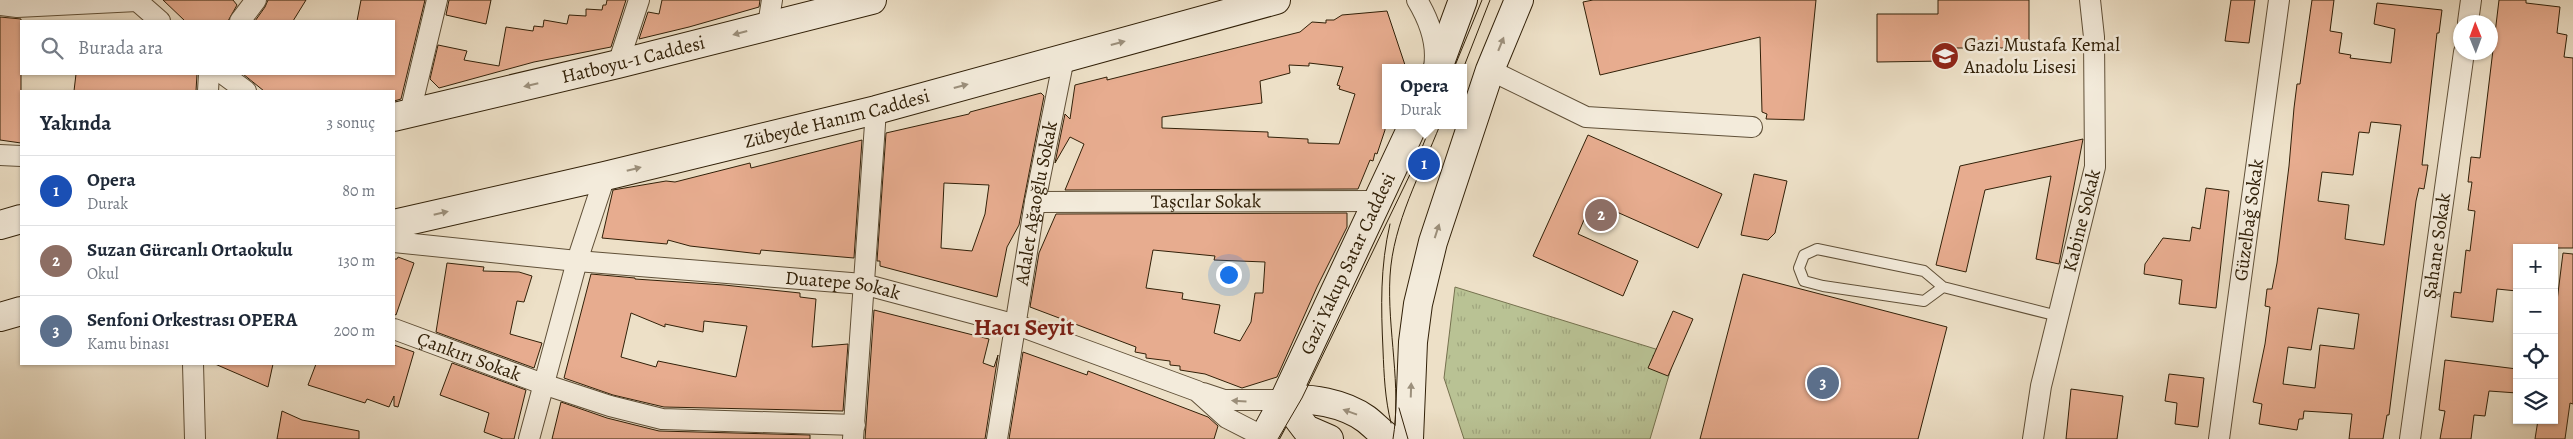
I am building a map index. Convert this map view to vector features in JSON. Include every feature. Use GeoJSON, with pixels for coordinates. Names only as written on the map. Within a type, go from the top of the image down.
{"type":"FeatureCollection","features":[{"type":"Feature","properties":{"kind":"main road","name":"Hatboyu-1 Caddesi"},"geometry":{"type":"LineString","coordinates":[[402,115],[618,64],[770,13],[872,0]]}},
{"type":"Feature","properties":{"kind":"main road","name":"Zübeyde Hanım Caddesi"},"geometry":{"type":"LineString","coordinates":[[395,224],[605,176],[876,110],[1276,0]]}},
{"type":"Feature","properties":{"kind":"main road"},"geometry":{"type":"LineString","coordinates":[[1438,64],[1463,0]]}},
{"type":"Feature","properties":{"kind":"main road"},"geometry":{"type":"LineString","coordinates":[[1409,439],[1413,342],[1418,304],[1433,242],[1490,70],[1519,0]]}},
{"type":"Feature","properties":{"kind":"main road","name":"Gazi Yakup Satar Caddesi"},"geometry":{"type":"LineString","coordinates":[[1266,438],[1410,129]]}},
{"type":"Feature","properties":{"kind":"main road"},"geometry":{"type":"LineString","coordinates":[[0,225],[20,219]]}},
{"type":"Feature","properties":{"kind":"main road"},"geometry":{"type":"LineString","coordinates":[[0,316],[20,311]]}},
{"type":"Feature","properties":{"kind":"main road"},"geometry":{"type":"LineString","coordinates":[[1284,400],[1314,399],[1357,414],[1390,439]]}},
{"type":"Feature","properties":{"kind":"main road"},"geometry":{"type":"LineString","coordinates":[[1284,400],[1306,429],[1329,439]]}},
{"type":"Feature","properties":{"kind":"street"},"geometry":{"type":"LineString","coordinates":[[0,5],[16,7],[136,0],[159,20]]}},
{"type":"Feature","properties":{"kind":"street"},"geometry":{"type":"LineString","coordinates":[[241,20],[256,0]]}},
{"type":"Feature","properties":{"kind":"street"},"geometry":{"type":"LineString","coordinates":[[402,115],[437,0]]}},
{"type":"Feature","properties":{"kind":"street"},"geometry":{"type":"LineString","coordinates":[[618,64],[640,0]]}},
{"type":"Feature","properties":{"kind":"street"},"geometry":{"type":"LineString","coordinates":[[1417,0],[1424,12],[1433,36],[1436,64]]}},
{"type":"Feature","properties":{"kind":"street","name":"Kabine Sokak"},"geometry":{"type":"LineString","coordinates":[[2033,439],[2041,386],[2095,167],[2094,37],[2090,0]]}},
{"type":"Feature","properties":{"kind":"street","name":"Güzelbağ Sokak"},"geometry":{"type":"LineString","coordinates":[[2219,439],[2279,0]]}},
{"type":"Feature","properties":{"kind":"street"},"geometry":{"type":"LineString","coordinates":[[2469,15],[2471,0]]}},
{"type":"Feature","properties":{"kind":"street","name":"Adalet Ağaoğlu Sokak"},"geometry":{"type":"LineString","coordinates":[[997,439],[1017,325],[1035,202],[1064,58]]}},
{"type":"Feature","properties":{"kind":"street","name":"Şahane Sokak"},"geometry":{"type":"LineString","coordinates":[[2410,439],[2463,60]]}},
{"type":"Feature","properties":{"kind":"street"},"geometry":{"type":"LineString","coordinates":[[1490,70],[1586,117],[1752,127]]}},
{"type":"Feature","properties":{"kind":"street"},"geometry":{"type":"LineString","coordinates":[[208,90],[209,75]]}},
{"type":"Feature","properties":{"kind":"street"},"geometry":{"type":"LineString","coordinates":[[224,75],[245,90]]}},
{"type":"Feature","properties":{"kind":"street"},"geometry":{"type":"LineString","coordinates":[[854,432],[876,110]]}},
{"type":"Feature","properties":{"kind":"street"},"geometry":{"type":"LineString","coordinates":[[0,155],[20,156]]}},
{"type":"Feature","properties":{"kind":"street"},"geometry":{"type":"LineString","coordinates":[[529,439],[577,261],[605,176]]}},
{"type":"Feature","properties":{"kind":"street","name":"Taşcılar Sokak"},"geometry":{"type":"LineString","coordinates":[[1035,202],[1377,201]]}},
{"type":"Feature","properties":{"kind":"street","name":"Duatepe Sokak"},"geometry":{"type":"LineString","coordinates":[[395,242],[577,261],[863,284],[1017,325],[1197,391],[1227,418],[1266,438]]}},
{"type":"Feature","properties":{"kind":"street","name":"Çankırı Sokak"},"geometry":{"type":"LineString","coordinates":[[395,329],[543,384],[610,406],[662,419],[854,432]]}},
{"type":"Feature","properties":{"kind":"street"},"geometry":{"type":"LineString","coordinates":[[193,365],[194,439]]}},
{"type":"Feature","properties":{"kind":"street"},"geometry":{"type":"LineString","coordinates":[[1197,391],[1224,400],[1284,400]]}},
{"type":"Feature","properties":{"kind":"lane"},"geometry":{"type":"LineString","coordinates":[[1943,287],[1924,301],[1916,300],[1823,286],[1804,281],[1799,268],[1804,255],[1817,249],[1924,271],[1943,287],[2058,316]]}},
{"type":"Feature","properties":{"kind":"green space"},"geometry":{"type":"Polygon","coordinates":[[[1455,287],[1675,355],[1650,439],[1464,439],[1444,378],[1455,287]]]}},
{"type":"Feature","properties":{"kind":"building"},"geometry":{"type":"Polygon","coordinates":[[[163,0],[233,0],[237,5],[229,20],[184,20],[163,0]]]}},
{"type":"Feature","properties":{"kind":"building"},"geometry":{"type":"Polygon","coordinates":[[[268,0],[306,0],[294,20],[256,20],[268,0]]]}},
{"type":"Feature","properties":{"kind":"building"},"geometry":{"type":"Polygon","coordinates":[[[361,0],[425,0],[401,99],[395,101],[395,90],[263,90],[244,75],[395,75],[395,20],[357,20],[361,0]]]}},
{"type":"Feature","properties":{"kind":"building"},"geometry":{"type":"Polygon","coordinates":[[[449,0],[491,0],[486,24],[446,15],[449,0]]]}},
{"type":"Feature","properties":{"kind":"building"},"geometry":{"type":"Polygon","coordinates":[[[607,0],[626,0],[611,47],[534,62],[439,88],[430,79],[438,45],[467,51],[464,60],[499,66],[506,27],[533,31],[534,26],[543,27],[544,20],[567,24],[569,15],[586,16],[586,9],[602,10],[607,0]]]}},
{"type":"Feature","properties":{"kind":"building"},"geometry":{"type":"Polygon","coordinates":[[[662,0],[760,0],[759,7],[639,39],[648,12],[659,14],[662,0]]]}},
{"type":"Feature","properties":{"kind":"building"},"geometry":{"type":"Polygon","coordinates":[[[1593,0],[1816,0],[1804,120],[1766,119],[1767,114],[1762,112],[1760,37],[1600,75],[1583,2],[1593,0]]]}},
{"type":"Feature","properties":{"kind":"building"},"geometry":{"type":"Polygon","coordinates":[[[1938,0],[2029,0],[2029,48],[1946,48],[1946,61],[1877,62],[1877,14],[1938,14],[1938,0]]]}},
{"type":"Feature","properties":{"kind":"building"},"geometry":{"type":"Polygon","coordinates":[[[2231,0],[2255,0],[2249,43],[2225,41],[2231,0]]]}},
{"type":"Feature","properties":{"kind":"building"},"geometry":{"type":"Polygon","coordinates":[[[2312,0],[2334,0],[2330,31],[2342,33],[2339,53],[2351,55],[2350,58],[2391,63],[2395,29],[2374,24],[2377,3],[2442,10],[2439,33],[2437,33],[2422,165],[2428,165],[2424,189],[2419,188],[2416,201],[2389,415],[2387,415],[2383,439],[2349,439],[2352,414],[2304,411],[2303,419],[2299,419],[2297,430],[2259,424],[2262,404],[2253,402],[2265,344],[2270,307],[2265,306],[2267,289],[2272,289],[2277,263],[2297,84],[2300,84],[2312,0]],[[2371,122],[2369,133],[2359,132],[2353,175],[2322,172],[2318,201],[2349,205],[2345,239],[2384,245],[2401,125],[2371,122]],[[2318,308],[2311,350],[2288,347],[2283,384],[2315,388],[2320,345],[2354,349],[2359,314],[2318,308]]]}},
{"type":"Feature","properties":{"kind":"building"},"geometry":{"type":"Polygon","coordinates":[[[2499,0],[2526,0],[2526,3],[2560,7],[2557,33],[2567,35],[2564,57],[2573,58],[2573,248],[2558,248],[2558,244],[2513,244],[2513,291],[2497,289],[2493,322],[2451,317],[2454,292],[2461,293],[2466,250],[2470,251],[2475,211],[2468,210],[2472,182],[2468,182],[2471,157],[2480,158],[2492,60],[2498,60],[2497,15],[2499,0]]]}},
{"type":"Feature","properties":{"kind":"building"},"geometry":{"type":"Polygon","coordinates":[[[1387,11],[1405,64],[1382,64],[1382,129],[1385,130],[1377,154],[1375,153],[1373,161],[1370,160],[1358,189],[1065,190],[1084,144],[1070,137],[1055,163],[1065,114],[1070,119],[1075,85],[1107,77],[1107,80],[1300,32],[1312,22],[1326,23],[1326,20],[1334,20],[1342,15],[1387,11]],[[1309,63],[1309,66],[1289,65],[1290,73],[1260,81],[1262,103],[1162,117],[1162,128],[1268,132],[1268,137],[1308,139],[1308,143],[1339,144],[1355,94],[1339,89],[1340,86],[1337,85],[1343,67],[1309,63]]]}},
{"type":"Feature","properties":{"kind":"building"},"geometry":{"type":"Polygon","coordinates":[[[0,17],[21,19],[21,90],[20,143],[0,140],[0,17]]]}},
{"type":"Feature","properties":{"kind":"building"},"geometry":{"type":"Polygon","coordinates":[[[76,75],[197,75],[196,90],[74,90],[76,75]]]}},
{"type":"Feature","properties":{"kind":"building"},"geometry":{"type":"Polygon","coordinates":[[[1041,93],[1044,96],[1019,225],[1007,247],[997,297],[880,266],[880,261],[877,261],[886,133],[969,114],[970,112],[1041,93]],[[944,183],[941,248],[972,251],[985,214],[989,185],[944,183]]]}},
{"type":"Feature","properties":{"kind":"building"},"geometry":{"type":"Polygon","coordinates":[[[1588,135],[1722,194],[1698,248],[1592,201],[1578,234],[1638,261],[1623,296],[1533,256],[1588,135]]]}},
{"type":"Feature","properties":{"kind":"building"},"geometry":{"type":"Polygon","coordinates":[[[2083,139],[2059,264],[2036,259],[2051,176],[1985,190],[1966,272],[1936,265],[1960,166],[2083,139]]]}},
{"type":"Feature","properties":{"kind":"building"},"geometry":{"type":"Polygon","coordinates":[[[862,140],[854,258],[761,250],[760,254],[690,246],[668,240],[667,244],[602,238],[613,190],[666,181],[675,182],[750,163],[751,168],[862,140]]]}},
{"type":"Feature","properties":{"kind":"building"},"geometry":{"type":"Polygon","coordinates":[[[1754,174],[1787,181],[1775,233],[1768,240],[1741,235],[1754,174]]]}},
{"type":"Feature","properties":{"kind":"building"},"geometry":{"type":"Polygon","coordinates":[[[2206,188],[2229,191],[2216,308],[2179,304],[2182,280],[2144,274],[2145,264],[2163,238],[2190,241],[2192,227],[2200,229],[2206,188]]]}},
{"type":"Feature","properties":{"kind":"building"},"geometry":{"type":"Polygon","coordinates":[[[1347,213],[1347,227],[1317,287],[1277,377],[1242,388],[1205,374],[1180,370],[1180,366],[1170,365],[1170,361],[1146,358],[1146,354],[1135,352],[1136,347],[1030,307],[1039,253],[1056,214],[1347,213]],[[1153,250],[1146,288],[1183,293],[1182,299],[1220,305],[1214,333],[1240,341],[1251,322],[1255,293],[1263,293],[1265,262],[1214,260],[1215,256],[1153,250]]]}},
{"type":"Feature","properties":{"kind":"building"},"geometry":{"type":"Polygon","coordinates":[[[2563,253],[2573,254],[2573,404],[2570,403],[2565,439],[2535,439],[2537,424],[2558,424],[2558,293],[2563,253]]]}},
{"type":"Feature","properties":{"kind":"building"},"geometry":{"type":"Polygon","coordinates":[[[398,257],[414,263],[396,315],[395,259],[398,257]]]}},
{"type":"Feature","properties":{"kind":"building"},"geometry":{"type":"Polygon","coordinates":[[[447,263],[484,267],[483,271],[519,272],[532,276],[524,302],[517,301],[510,334],[542,343],[534,368],[436,332],[447,263]]]}},
{"type":"Feature","properties":{"kind":"building"},"geometry":{"type":"Polygon","coordinates":[[[591,274],[800,293],[800,297],[816,299],[812,347],[848,344],[843,411],[664,407],[613,395],[564,378],[591,274]],[[631,313],[621,357],[656,367],[658,361],[736,377],[747,326],[704,321],[703,332],[665,324],[665,327],[631,313]]]}},
{"type":"Feature","properties":{"kind":"building"},"geometry":{"type":"Polygon","coordinates":[[[1743,274],[1947,327],[1918,439],[1700,439],[1743,274]]]}},
{"type":"Feature","properties":{"kind":"building"},"geometry":{"type":"Polygon","coordinates":[[[874,310],[989,339],[983,363],[994,367],[998,355],[985,439],[865,439],[874,310]]]}},
{"type":"Feature","properties":{"kind":"building"},"geometry":{"type":"Polygon","coordinates":[[[1673,311],[1693,319],[1668,376],[1648,368],[1673,311]]]}},
{"type":"Feature","properties":{"kind":"building"},"geometry":{"type":"Polygon","coordinates":[[[395,345],[414,352],[398,407],[394,406],[394,396],[389,407],[367,399],[365,403],[308,385],[316,365],[395,365],[395,345]]]}},
{"type":"Feature","properties":{"kind":"building"},"geometry":{"type":"Polygon","coordinates":[[[1023,352],[1087,375],[1088,371],[1208,417],[1218,426],[1214,439],[1009,439],[1023,352]]]}},
{"type":"Feature","properties":{"kind":"building"},"geometry":{"type":"Polygon","coordinates":[[[2445,360],[2513,368],[2513,393],[2489,391],[2485,416],[2474,415],[2471,439],[2440,439],[2445,411],[2439,410],[2445,360]]]}},
{"type":"Feature","properties":{"kind":"building"},"geometry":{"type":"Polygon","coordinates":[[[452,363],[526,390],[514,439],[503,439],[484,432],[489,413],[440,395],[452,363]]]}},
{"type":"Feature","properties":{"kind":"building"},"geometry":{"type":"Polygon","coordinates":[[[217,365],[273,365],[268,387],[217,365]]]}},
{"type":"Feature","properties":{"kind":"building"},"geometry":{"type":"Polygon","coordinates":[[[2169,374],[2204,378],[2198,427],[2175,424],[2177,403],[2165,401],[2169,374]]]}},
{"type":"Feature","properties":{"kind":"building"},"geometry":{"type":"Polygon","coordinates":[[[2071,389],[2123,396],[2117,439],[2066,439],[2071,389]]]}},
{"type":"Feature","properties":{"kind":"building"},"geometry":{"type":"Polygon","coordinates":[[[561,402],[607,418],[659,431],[810,435],[810,439],[552,439],[561,402]]]}},
{"type":"Feature","properties":{"kind":"building"},"geometry":{"type":"Polygon","coordinates":[[[282,411],[302,420],[359,431],[359,439],[277,439],[282,411]]]}},
{"type":"Feature","properties":{"kind":"tram line"},"geometry":{"type":"LineString","coordinates":[[1456,64],[1482,0]]}},
{"type":"Feature","properties":{"kind":"tram line"},"geometry":{"type":"LineString","coordinates":[[1465,64],[1490,0]]}},
{"type":"Feature","properties":{"kind":"tram line"},"geometry":{"type":"LineString","coordinates":[[1278,439],[1302,398],[1417,160],[1429,129]]}},
{"type":"Feature","properties":{"kind":"tram line"},"geometry":{"type":"LineString","coordinates":[[1393,439],[1396,399],[1390,317],[1392,256],[1402,218],[1438,129]]}},
{"type":"Feature","properties":{"kind":"tram line"},"geometry":{"type":"LineString","coordinates":[[1390,224],[1384,256],[1382,334],[1384,378],[1391,423]]}},
{"type":"Feature","properties":{"kind":"tram line"},"geometry":{"type":"LineString","coordinates":[[1399,408],[1408,439]]}},
{"type":"Feature","properties":{"kind":"place","name":"Gazi Mustafa Kemal Anadolu Lisesi"},"geometry":{"type":"Point","coordinates":[1945,56]}},
{"type":"Feature","properties":{"kind":"place","name":"Opera"},"geometry":{"type":"Point","coordinates":[1424,164]}},
{"type":"Feature","properties":{"kind":"place","name":"Suzan Gürcanlı Ortaokulu"},"geometry":{"type":"Point","coordinates":[1601,215]}},
{"type":"Feature","properties":{"kind":"place","name":"Senfoni Orkestrası OPERA"},"geometry":{"type":"Point","coordinates":[1823,383]}},
{"type":"Feature","properties":{"kind":"district","name":"Hacı Seyit"},"geometry":{"type":"Point","coordinates":[1024,327]}}]}
